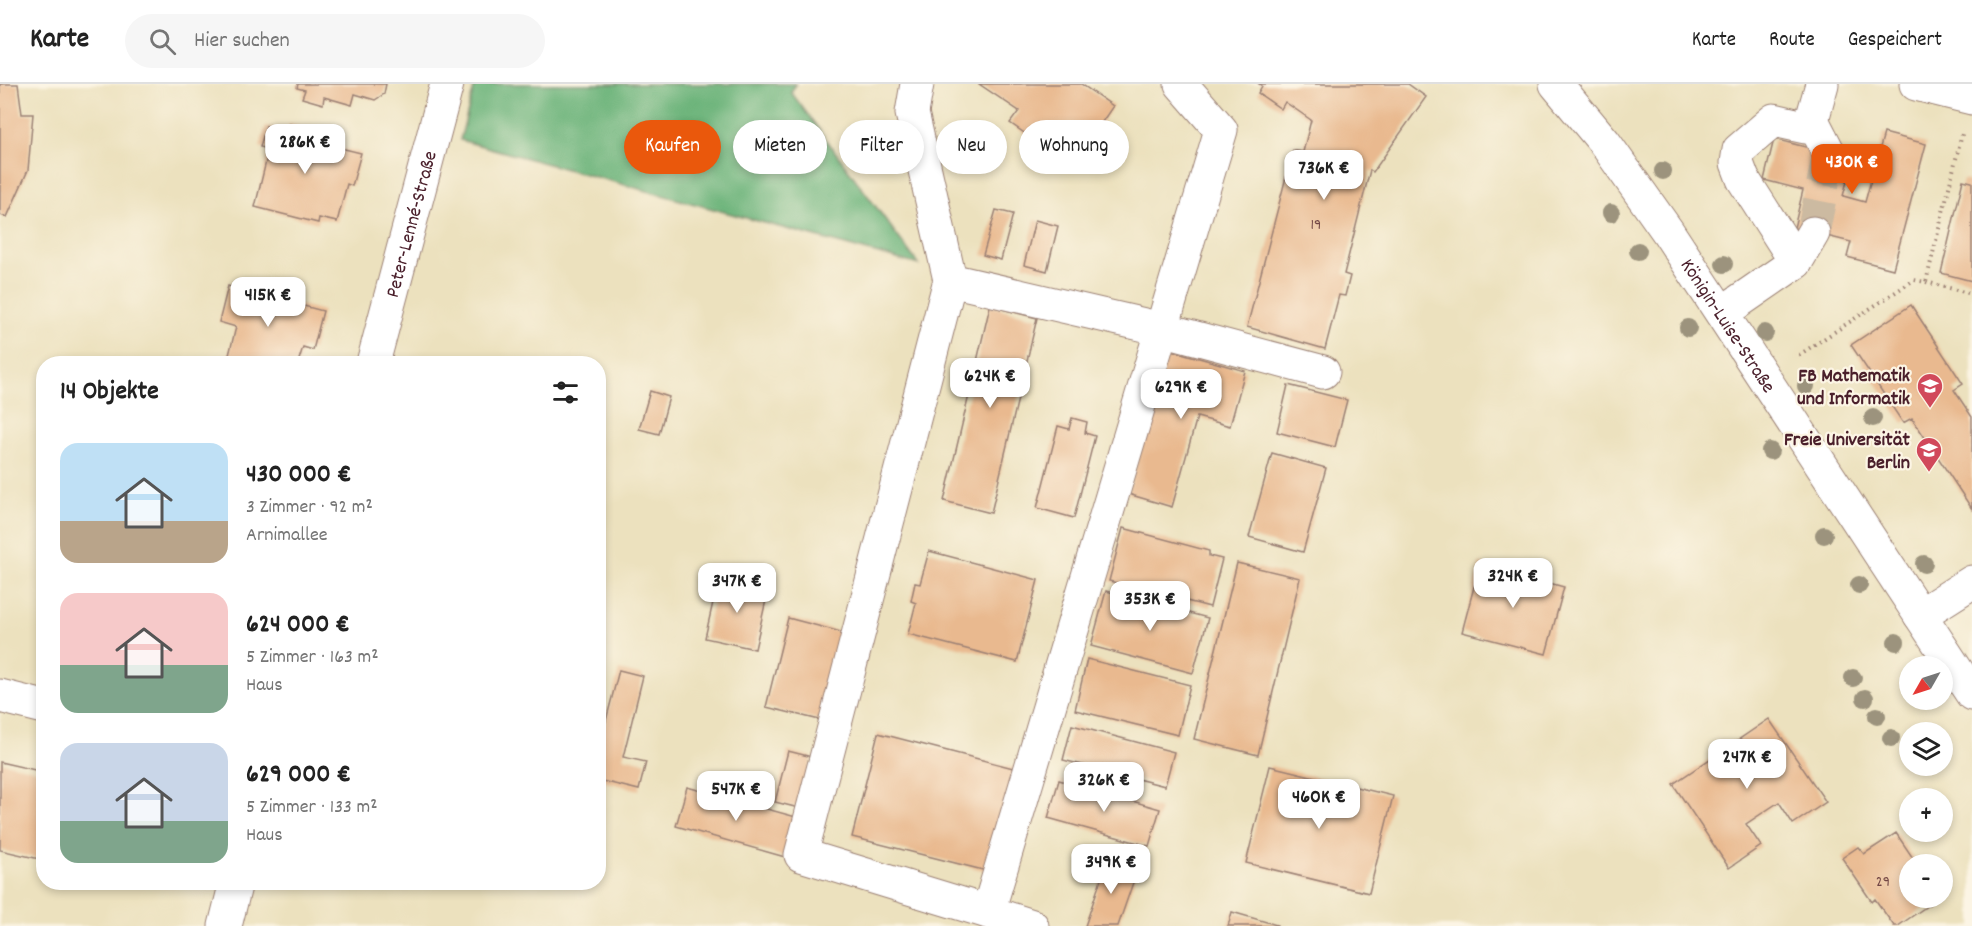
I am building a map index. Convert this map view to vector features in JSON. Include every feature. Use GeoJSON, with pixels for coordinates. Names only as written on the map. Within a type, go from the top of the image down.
{"type":"FeatureCollection","features":[{"type":"Feature","properties":{"kind":"main road","name":"Peter-Lenné-Straße"},"geometry":{"type":"LineString","coordinates":[[375,356],[447,84]]}},
{"type":"Feature","properties":{"kind":"main road"},"geometry":{"type":"LineString","coordinates":[[917,84],[912,113],[950,280],[801,855],[1032,926]]}},
{"type":"Feature","properties":{"kind":"main road"},"geometry":{"type":"LineString","coordinates":[[988,912],[1221,130],[1180,84]]}},
{"type":"Feature","properties":{"kind":"main road","name":"Königin-Luise-Straße"},"geometry":{"type":"LineString","coordinates":[[1556,84],[1605,142],[1722,313],[1972,694]]}},
{"type":"Feature","properties":{"kind":"main road"},"geometry":{"type":"LineString","coordinates":[[1796,262],[1743,179],[1737,163],[1739,150],[1774,120],[1805,127],[1812,120],[1822,84]]}},
{"type":"Feature","properties":{"kind":"main road"},"geometry":{"type":"LineString","coordinates":[[1916,84],[1972,98]]}},
{"type":"Feature","properties":{"kind":"main road"},"geometry":{"type":"LineString","coordinates":[[1812,120],[1829,153]]}},
{"type":"Feature","properties":{"kind":"main road"},"geometry":{"type":"LineString","coordinates":[[1722,313],[1796,262],[1813,233]]}},
{"type":"Feature","properties":{"kind":"main road"},"geometry":{"type":"LineString","coordinates":[[950,280],[1162,329],[1323,372]]}},
{"type":"Feature","properties":{"kind":"main road"},"geometry":{"type":"LineString","coordinates":[[1920,615],[1972,582]]}},
{"type":"Feature","properties":{"kind":"main road"},"geometry":{"type":"LineString","coordinates":[[0,696],[36,705]]}},
{"type":"Feature","properties":{"kind":"main road"},"geometry":{"type":"LineString","coordinates":[[225,926],[234,890]]}},
{"type":"Feature","properties":{"kind":"path"},"geometry":{"type":"LineString","coordinates":[[1926,282],[1963,130]]}},
{"type":"Feature","properties":{"kind":"path"},"geometry":{"type":"LineString","coordinates":[[1800,355],[1914,280],[1972,294]]}},
{"type":"Feature","properties":{"kind":"green space"},"geometry":{"type":"Polygon","coordinates":[[[475,84],[796,84],[791,92],[812,120],[733,120],[733,174],[827,174],[827,141],[839,157],[839,174],[852,174],[919,265],[460,140],[475,84]]]}},
{"type":"Feature","properties":{"kind":"building"},"geometry":{"type":"Polygon","coordinates":[[[0,84],[18,84],[22,114],[33,114],[28,170],[7,217],[0,215],[0,84]]]}},
{"type":"Feature","properties":{"kind":"building"},"geometry":{"type":"Polygon","coordinates":[[[298,84],[386,84],[384,94],[375,100],[355,94],[352,105],[324,97],[323,104],[302,98],[305,90],[297,88],[298,84]]]}},
{"type":"Feature","properties":{"kind":"building"},"geometry":{"type":"Polygon","coordinates":[[[979,84],[1081,84],[1113,106],[1103,120],[1019,120],[1019,129],[1010,123],[1019,111],[979,84]]]}},
{"type":"Feature","properties":{"kind":"building"},"geometry":{"type":"Polygon","coordinates":[[[1259,84],[1408,84],[1426,97],[1373,172],[1370,170],[1344,274],[1350,276],[1345,296],[1339,295],[1325,349],[1247,327],[1293,150],[1303,152],[1311,120],[1285,102],[1281,109],[1258,93],[1262,86],[1259,84]]]}},
{"type":"Feature","properties":{"kind":"building"},"geometry":{"type":"Polygon","coordinates":[[[289,124],[315,131],[312,141],[361,153],[352,186],[347,184],[337,222],[319,218],[318,223],[255,207],[269,149],[260,147],[266,126],[288,131],[289,124]]]}},
{"type":"Feature","properties":{"kind":"building"},"geometry":{"type":"Polygon","coordinates":[[[1884,133],[1926,144],[1893,269],[1847,257],[1851,242],[1794,228],[1803,190],[1764,180],[1774,139],[1853,159],[1843,196],[1865,202],[1884,133]]]}},
{"type":"Feature","properties":{"kind":"building"},"geometry":{"type":"Polygon","coordinates":[[[1963,180],[1972,182],[1972,281],[1941,273],[1963,180]]]}},
{"type":"Feature","properties":{"kind":"building"},"geometry":{"type":"Polygon","coordinates":[[[996,210],[1013,214],[1001,260],[983,255],[996,210]]]}},
{"type":"Feature","properties":{"kind":"building"},"geometry":{"type":"Polygon","coordinates":[[[1035,220],[1058,226],[1047,271],[1024,265],[1035,220]]]}},
{"type":"Feature","properties":{"kind":"building"},"geometry":{"type":"Polygon","coordinates":[[[228,286],[323,311],[313,350],[303,347],[300,356],[229,356],[236,327],[219,322],[228,286]]]}},
{"type":"Feature","properties":{"kind":"building","name":"FB Mathematik und Informatik"},"geometry":{"type":"Polygon","coordinates":[[[1911,305],[1963,384],[1954,390],[1972,417],[1972,509],[1912,418],[1903,423],[1851,345],[1911,305]]]}},
{"type":"Feature","properties":{"kind":"building"},"geometry":{"type":"Polygon","coordinates":[[[990,306],[1037,318],[991,513],[944,501],[990,306]]]}},
{"type":"Feature","properties":{"kind":"building"},"geometry":{"type":"Polygon","coordinates":[[[1167,349],[1245,371],[1230,426],[1197,417],[1172,507],[1128,494],[1167,349]]]}},
{"type":"Feature","properties":{"kind":"building"},"geometry":{"type":"Polygon","coordinates":[[[1288,385],[1347,400],[1335,447],[1277,432],[1288,385]]]}},
{"type":"Feature","properties":{"kind":"building"},"geometry":{"type":"Polygon","coordinates":[[[650,391],[669,397],[659,434],[639,429],[650,391]]]}},
{"type":"Feature","properties":{"kind":"building"},"geometry":{"type":"Polygon","coordinates":[[[1072,418],[1087,422],[1085,433],[1095,436],[1074,518],[1037,508],[1058,426],[1069,429],[1072,418]]]}},
{"type":"Feature","properties":{"kind":"building"},"geometry":{"type":"Polygon","coordinates":[[[1272,453],[1326,468],[1303,552],[1249,537],[1272,453]]]}},
{"type":"Feature","properties":{"kind":"building"},"geometry":{"type":"Polygon","coordinates":[[[1123,528],[1209,551],[1209,556],[1222,559],[1210,607],[1109,581],[1123,528]]]}},
{"type":"Feature","properties":{"kind":"building"},"geometry":{"type":"Polygon","coordinates":[[[929,551],[1038,580],[1017,662],[908,634],[916,603],[911,601],[915,583],[920,584],[929,551]]]}},
{"type":"Feature","properties":{"kind":"building"},"geometry":{"type":"Polygon","coordinates":[[[1237,563],[1300,578],[1258,755],[1194,739],[1237,563]]]}},
{"type":"Feature","properties":{"kind":"building"},"geometry":{"type":"Polygon","coordinates":[[[1480,564],[1564,587],[1546,654],[1462,632],[1480,564]]]}},
{"type":"Feature","properties":{"kind":"building"},"geometry":{"type":"Polygon","coordinates":[[[718,580],[768,591],[755,649],[705,638],[718,580]]]}},
{"type":"Feature","properties":{"kind":"building"},"geometry":{"type":"Polygon","coordinates":[[[1106,591],[1208,618],[1193,673],[1091,646],[1106,591]]]}},
{"type":"Feature","properties":{"kind":"building"},"geometry":{"type":"Polygon","coordinates":[[[788,618],[845,633],[824,721],[766,707],[788,618]]]}},
{"type":"Feature","properties":{"kind":"building"},"geometry":{"type":"Polygon","coordinates":[[[1087,659],[1190,685],[1178,735],[1075,710],[1087,659]]]}},
{"type":"Feature","properties":{"kind":"building"},"geometry":{"type":"Polygon","coordinates":[[[619,670],[643,676],[623,757],[646,762],[639,790],[606,782],[606,721],[619,670]]]}},
{"type":"Feature","properties":{"kind":"building"},"geometry":{"type":"Polygon","coordinates":[[[1769,719],[1826,802],[1793,824],[1779,802],[1746,824],[1761,846],[1729,868],[1673,784],[1769,719]]]}},
{"type":"Feature","properties":{"kind":"building"},"geometry":{"type":"Polygon","coordinates":[[[1072,725],[1174,752],[1165,786],[1063,760],[1072,725]]]}},
{"type":"Feature","properties":{"kind":"building"},"geometry":{"type":"Polygon","coordinates":[[[878,733],[1021,770],[995,873],[852,837],[878,733]]]}},
{"type":"Feature","properties":{"kind":"building"},"geometry":{"type":"Polygon","coordinates":[[[788,751],[812,757],[799,808],[775,802],[788,751]]]}},
{"type":"Feature","properties":{"kind":"building"},"geometry":{"type":"Polygon","coordinates":[[[0,762],[36,770],[36,858],[0,850],[0,762]]]}},
{"type":"Feature","properties":{"kind":"building"},"geometry":{"type":"Polygon","coordinates":[[[1270,766],[1393,796],[1369,893],[1246,863],[1270,766]]]}},
{"type":"Feature","properties":{"kind":"building"},"geometry":{"type":"Polygon","coordinates":[[[1059,780],[1160,809],[1149,846],[1048,818],[1059,780]]]}},
{"type":"Feature","properties":{"kind":"building"},"geometry":{"type":"Polygon","coordinates":[[[687,787],[796,817],[785,857],[676,826],[687,787]]]}},
{"type":"Feature","properties":{"kind":"building"},"geometry":{"type":"Polygon","coordinates":[[[1896,833],[1899,842],[1902,842],[1910,854],[1899,854],[1899,908],[1924,908],[1898,926],[1894,926],[1875,899],[1872,902],[1842,858],[1858,847],[1864,854],[1896,833]]]}},
{"type":"Feature","properties":{"kind":"building"},"geometry":{"type":"Polygon","coordinates":[[[1108,859],[1137,871],[1118,926],[1085,926],[1108,859]]]}},
{"type":"Feature","properties":{"kind":"building"},"geometry":{"type":"Polygon","coordinates":[[[1232,912],[1277,925],[1277,926],[1228,926],[1232,912]]]}},
{"type":"Feature","properties":{"kind":"tunnel"},"geometry":{"type":"LineString","coordinates":[[1813,233],[1829,153]]}},
{"type":"Feature","properties":{"kind":"place","name":"FB Mathematik und Informatik"},"geometry":{"type":"Point","coordinates":[1930,409]}},
{"type":"Feature","properties":{"kind":"place","name":"Freie Universität Berlin"},"geometry":{"type":"Point","coordinates":[1929,473]}}]}
